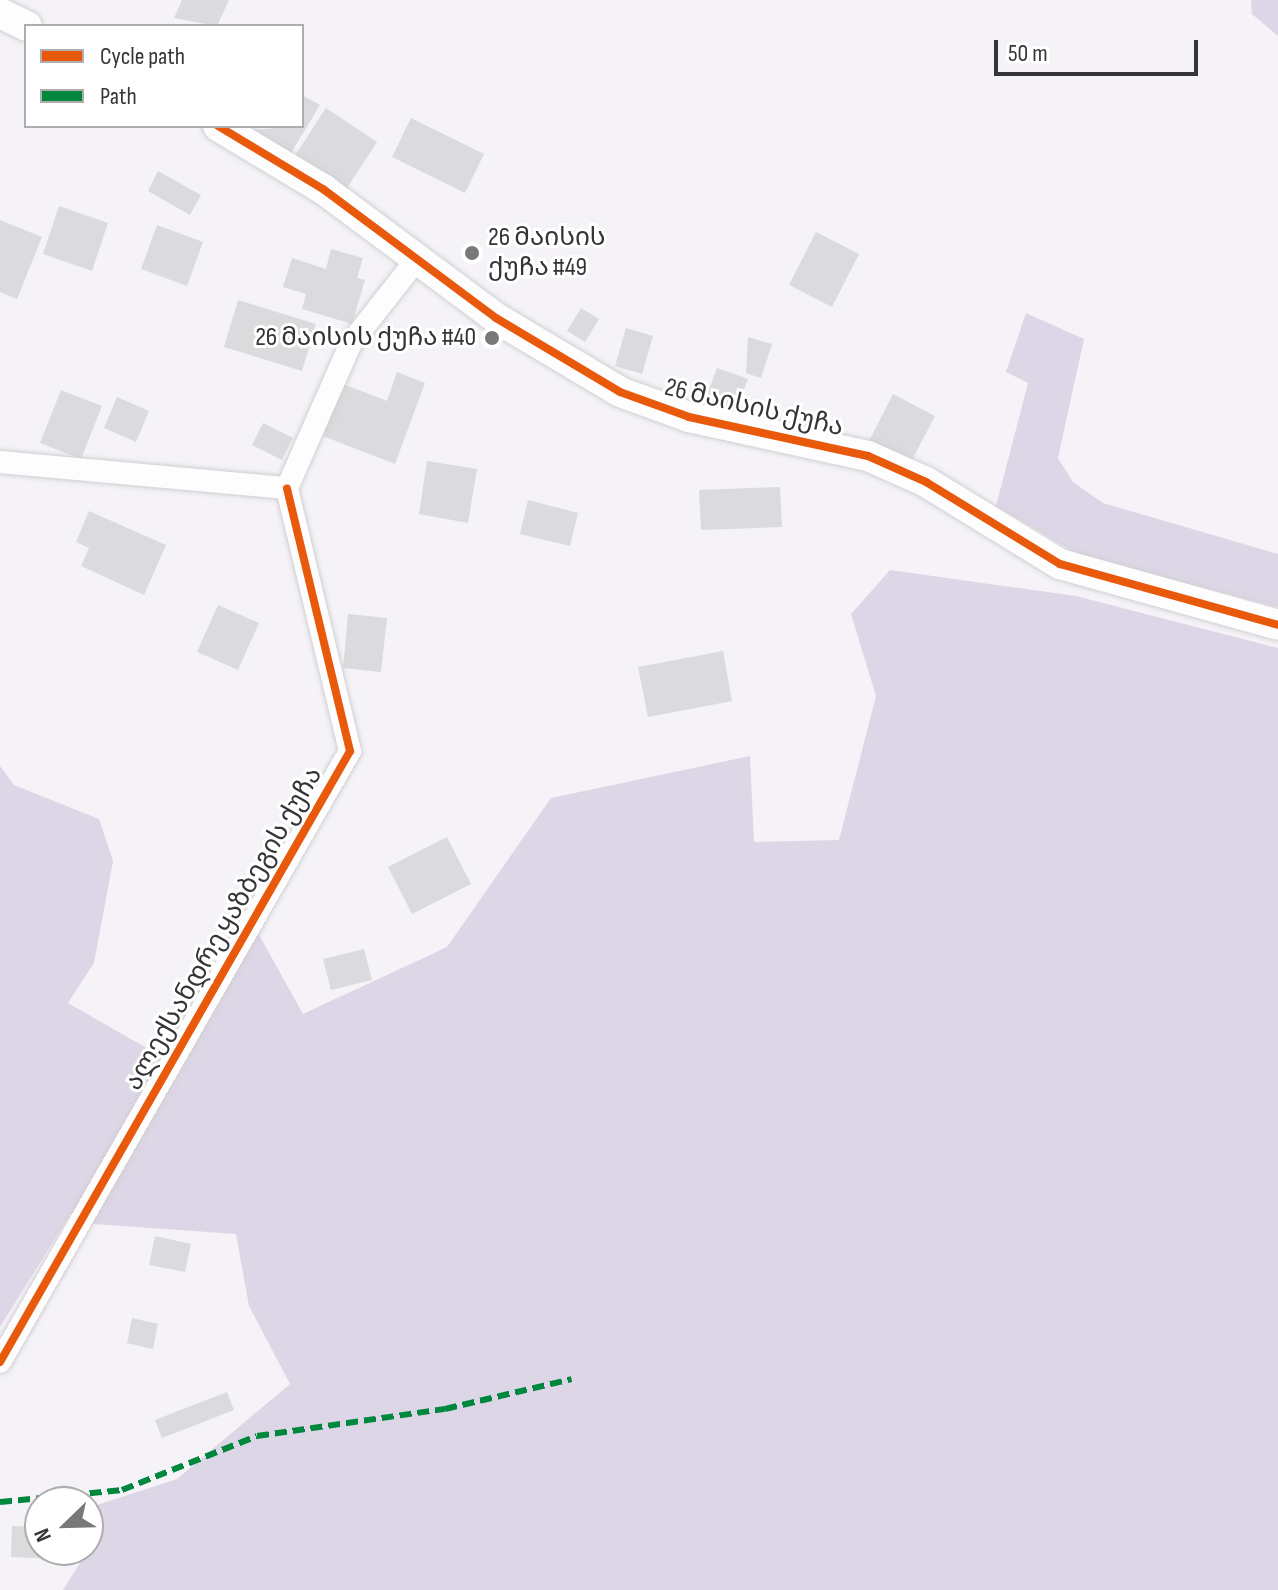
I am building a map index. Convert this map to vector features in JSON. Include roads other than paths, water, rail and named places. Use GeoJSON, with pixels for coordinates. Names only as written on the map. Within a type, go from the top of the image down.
{"type":"FeatureCollection","features":[{"type":"Feature","properties":{"kind":"street"},"geometry":{"type":"LineString","coordinates":[[0,13],[24,25]]}},
{"type":"Feature","properties":{"kind":"street","name":"26 მაისის ქუჩა"},"geometry":{"type":"LineString","coordinates":[[221,128],[418,258],[496,318],[620,392],[689,417],[868,456],[926,482],[1060,564],[1278,625]]}},
{"type":"Feature","properties":{"kind":"street"},"geometry":{"type":"LineString","coordinates":[[0,462],[287,488],[351,343],[418,258]]}},
{"type":"Feature","properties":{"kind":"street","name":"ალექსანდრე ყაზბეგის ქუჩა"},"geometry":{"type":"LineString","coordinates":[[0,1362],[350,751],[287,488]]}},
{"type":"Feature","properties":{"kind":"place","name":"26 მაისის ქუჩა #49"},"geometry":{"type":"Point","coordinates":[472,253]}},
{"type":"Feature","properties":{"kind":"place","name":"26 მაისის ქუჩა #40"},"geometry":{"type":"Point","coordinates":[492,338]}}]}
